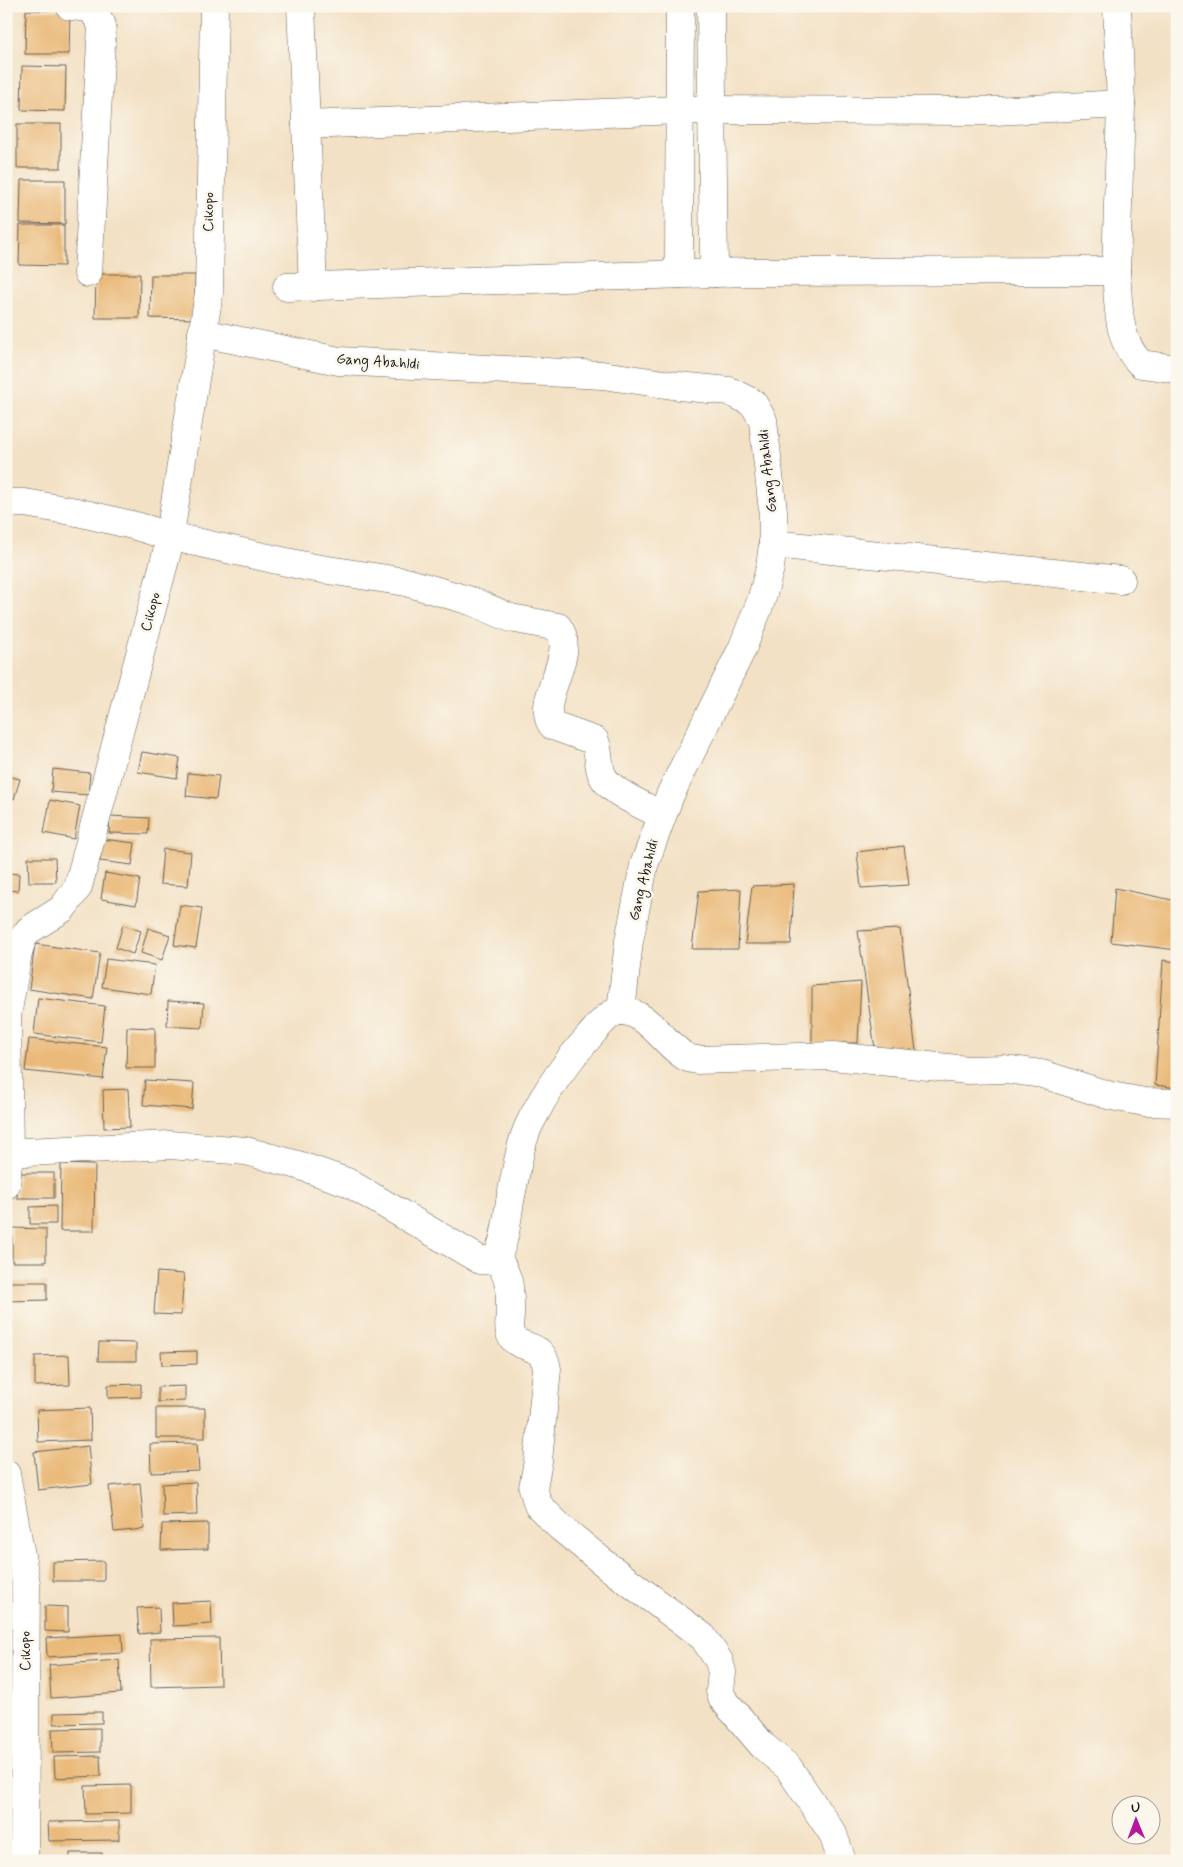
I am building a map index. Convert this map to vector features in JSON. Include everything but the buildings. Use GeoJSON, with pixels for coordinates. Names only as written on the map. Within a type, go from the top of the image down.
{"type":"FeatureCollection","features":[{"type":"Feature","properties":{"kind":"street","name":"Cikopo"},"geometry":{"type":"LineString","coordinates":[[6,1185],[8,1153],[7,1016],[17,958],[14,936],[29,930],[62,909],[78,887],[167,552],[209,293],[214,6]]}},
{"type":"Feature","properties":{"kind":"street"},"geometry":{"type":"LineString","coordinates":[[301,6],[306,125],[300,287],[714,273],[1116,271]]}},
{"type":"Feature","properties":{"kind":"street"},"geometry":{"type":"LineString","coordinates":[[680,6],[680,274]]}},
{"type":"Feature","properties":{"kind":"street"},"geometry":{"type":"LineString","coordinates":[[711,6],[714,273]]}},
{"type":"Feature","properties":{"kind":"street"},"geometry":{"type":"LineString","coordinates":[[1117,6],[1121,104],[1116,271],[1122,333],[1129,350],[1141,364],[1177,369]]}},
{"type":"Feature","properties":{"kind":"street"},"geometry":{"type":"LineString","coordinates":[[84,7],[102,24],[88,273]]}},
{"type":"Feature","properties":{"kind":"street"},"geometry":{"type":"LineString","coordinates":[[306,125],[679,110],[995,111],[1121,104]]}},
{"type":"Feature","properties":{"kind":"street","name":"Gang Abahldi"},"geometry":{"type":"LineString","coordinates":[[202,333],[339,361],[602,375],[679,386],[729,390],[753,403],[763,420],[773,511],[773,544],[770,568],[761,601],[742,649],[670,795],[644,865],[629,941],[621,1011]]}},
{"type":"Feature","properties":{"kind":"street"},"geometry":{"type":"LineString","coordinates":[[6,503],[25,503],[78,512],[169,536],[309,568],[406,582],[471,601],[511,618],[558,628],[563,634],[564,643],[561,662],[547,711],[548,721],[553,726],[595,741],[601,773],[606,781],[616,790],[662,815]]}},
{"type":"Feature","properties":{"kind":"street"},"geometry":{"type":"LineString","coordinates":[[773,544],[1121,580]]}},
{"type":"Feature","properties":{"kind":"street"},"geometry":{"type":"LineString","coordinates":[[8,1153],[170,1145],[246,1151],[298,1165],[347,1182],[480,1260],[490,1260],[497,1257],[503,1244],[507,1213],[520,1153],[530,1122],[553,1083],[578,1049],[611,1014],[621,1011],[634,1014],[686,1057],[696,1060],[833,1056],[967,1070],[1005,1069],[1042,1074],[1111,1096],[1145,1102],[1177,1103]]}},
{"type":"Feature","properties":{"kind":"street"},"geometry":{"type":"LineString","coordinates":[[497,1257],[508,1276],[510,1290],[510,1333],[516,1342],[534,1348],[544,1356],[548,1369],[534,1488],[538,1505],[609,1567],[703,1637],[719,1661],[722,1672],[720,1691],[722,1698],[763,1746],[788,1767],[834,1834],[842,1861]]}},
{"type":"Feature","properties":{"kind":"street","name":"Cikopo"},"geometry":{"type":"LineString","coordinates":[[6,1474],[16,1583],[24,1861]]}}]}
